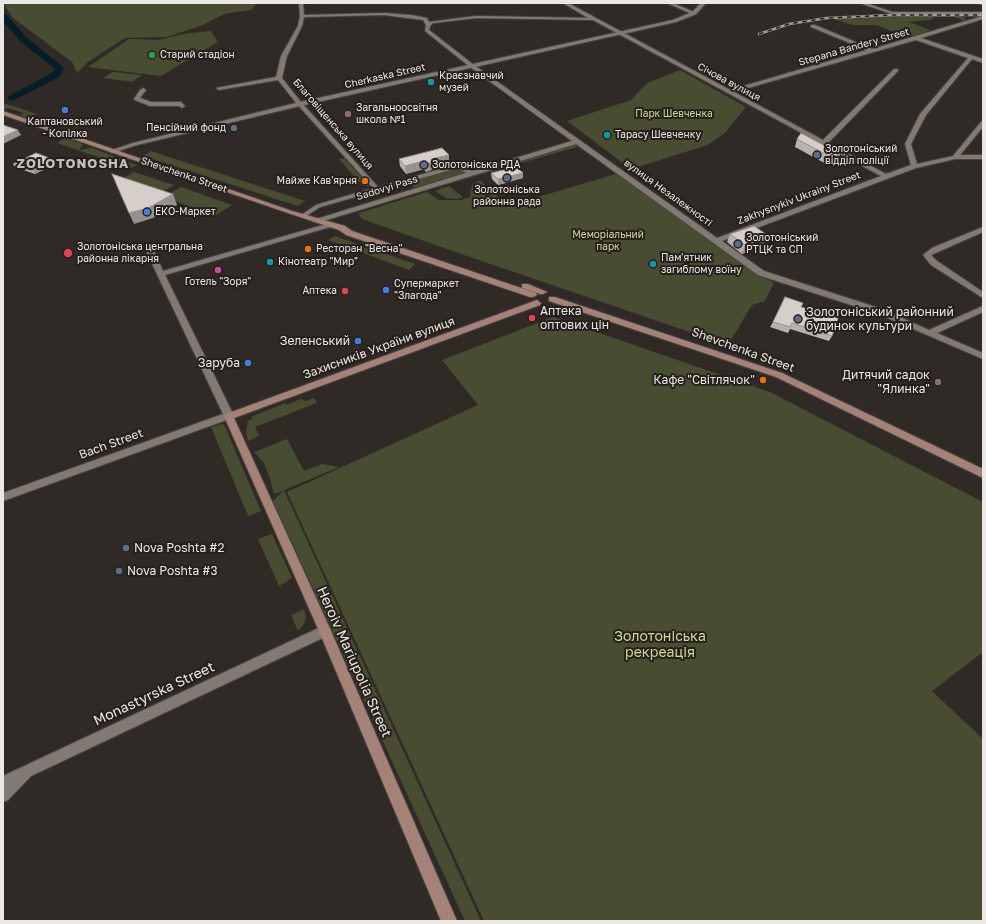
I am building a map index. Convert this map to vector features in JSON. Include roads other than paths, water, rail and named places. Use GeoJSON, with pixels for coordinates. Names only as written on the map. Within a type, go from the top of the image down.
{"type":"FeatureCollection","features":[{"type":"Feature","properties":{"kind":"main road","name":"Shevchenka Street"},"geometry":{"type":"LineString","coordinates":[[3,113],[303,216],[342,228],[354,228],[543,292],[551,295],[552,299],[779,375],[983,474]]}},
{"type":"Feature","properties":{"kind":"main road","name":"Shevchenka Street"},"geometry":{"type":"LineString","coordinates":[[342,228],[348,233],[535,299]]}},
{"type":"Feature","properties":{"kind":"main road"},"geometry":{"type":"LineString","coordinates":[[543,292],[537,292],[535,299],[546,303],[552,299]]}},
{"type":"Feature","properties":{"kind":"main road","name":"Захисників України вулиця"},"geometry":{"type":"LineString","coordinates":[[228,416],[535,299]]}},
{"type":"Feature","properties":{"kind":"main road","name":"Heroiv Mariupolia Street"},"geometry":{"type":"LineString","coordinates":[[228,416],[325,631],[449,921]]}},
{"type":"Feature","properties":{"kind":"street","name":"Благовіщенська вулиця"},"geometry":{"type":"LineString","coordinates":[[301,3],[302,16],[300,26],[281,65],[279,78],[300,104],[377,189]]}},
{"type":"Feature","properties":{"kind":"street","name":"Січова вулиця"},"geometry":{"type":"LineString","coordinates":[[565,3],[885,176]]}},
{"type":"Feature","properties":{"kind":"street"},"geometry":{"type":"LineString","coordinates":[[669,3],[694,13]]}},
{"type":"Feature","properties":{"kind":"street","name":"Cherkaska Street"},"geometry":{"type":"LineString","coordinates":[[112,151],[135,144],[300,104],[674,21],[694,13],[704,3]]}},
{"type":"Feature","properties":{"kind":"street"},"geometry":{"type":"LineString","coordinates":[[862,3],[892,12],[983,13]]}},
{"type":"Feature","properties":{"kind":"street","name":"вулиця Незалежності"},"geometry":{"type":"LineString","coordinates":[[302,16],[342,16],[368,14],[419,17],[425,19],[428,25],[427,30],[472,66],[761,273],[879,311],[931,332],[983,356]]}},
{"type":"Feature","properties":{"kind":"street"},"geometry":{"type":"LineString","coordinates":[[428,25],[432,22],[476,17],[595,19]]}},
{"type":"Feature","properties":{"kind":"street","name":"Stepana Bandery Street"},"geometry":{"type":"LineString","coordinates":[[729,92],[983,17]]}},
{"type":"Feature","properties":{"kind":"street"},"geometry":{"type":"LineString","coordinates":[[813,26],[873,50]]}},
{"type":"Feature","properties":{"kind":"street"},"geometry":{"type":"LineString","coordinates":[[916,38],[983,61]]}},
{"type":"Feature","properties":{"kind":"street"},"geometry":{"type":"LineString","coordinates":[[914,166],[908,144],[923,114],[971,57]]}},
{"type":"Feature","properties":{"kind":"street"},"geometry":{"type":"LineString","coordinates":[[824,143],[896,70]]}},
{"type":"Feature","properties":{"kind":"street"},"geometry":{"type":"LineString","coordinates":[[219,88],[279,78]]}},
{"type":"Feature","properties":{"kind":"street"},"geometry":{"type":"LineString","coordinates":[[143,90],[137,99],[150,104],[181,104],[182,106]]}},
{"type":"Feature","properties":{"kind":"street"},"geometry":{"type":"LineString","coordinates":[[955,157],[983,123]]}},
{"type":"Feature","properties":{"kind":"street","name":"Sadovyi Pass"},"geometry":{"type":"LineString","coordinates":[[317,220],[578,141]]}},
{"type":"Feature","properties":{"kind":"street","name":"Zakhysnykiv Ukrainy Street"},"geometry":{"type":"LineString","coordinates":[[716,241],[914,166],[955,157],[983,157]]}},
{"type":"Feature","properties":{"kind":"street"},"geometry":{"type":"LineString","coordinates":[[303,216],[318,206],[454,167],[464,168],[471,174]]}},
{"type":"Feature","properties":{"kind":"street"},"geometry":{"type":"LineString","coordinates":[[161,274],[332,225]]}},
{"type":"Feature","properties":{"kind":"street"},"geometry":{"type":"LineString","coordinates":[[983,229],[927,255],[934,263],[983,296]]}},
{"type":"Feature","properties":{"kind":"street"},"geometry":{"type":"LineString","coordinates":[[151,253],[228,416]]}},
{"type":"Feature","properties":{"kind":"street"},"geometry":{"type":"LineString","coordinates":[[931,332],[983,310]]}},
{"type":"Feature","properties":{"kind":"street","name":"Bach Street"},"geometry":{"type":"LineString","coordinates":[[3,497],[228,416]]}},
{"type":"Feature","properties":{"kind":"street","name":"Monastyrska Street"},"geometry":{"type":"LineString","coordinates":[[3,795],[26,772],[325,631]]}},
{"type":"Feature","properties":{"kind":"street"},"geometry":{"type":"LineString","coordinates":[[3,783],[26,772]]}},
{"type":"Feature","properties":{"kind":"waterway"},"geometry":{"type":"LineString","coordinates":[[3,16],[23,39],[60,68],[56,75],[12,98]]}},
{"type":"Feature","properties":{"kind":"railway"},"geometry":{"type":"LineString","coordinates":[[759,34],[789,24],[827,18],[893,15],[983,15]]}},
{"type":"Feature","properties":{"kind":"place","name":"Старий стадіон"},"geometry":{"type":"Point","coordinates":[152,55]}},
{"type":"Feature","properties":{"kind":"place","name":"Краєзнавчий музей"},"geometry":{"type":"Point","coordinates":[431,82]}},
{"type":"Feature","properties":{"kind":"place","name":"Каптановський - Копілка"},"geometry":{"type":"Point","coordinates":[65,110]}},
{"type":"Feature","properties":{"kind":"place","name":"Загальноосвітня школа №1"},"geometry":{"type":"Point","coordinates":[348,114]}},
{"type":"Feature","properties":{"kind":"place","name":"Пенсійний фонд"},"geometry":{"type":"Point","coordinates":[234,128]}},
{"type":"Feature","properties":{"kind":"place","name":"Тарасу Шевченку"},"geometry":{"type":"Point","coordinates":[607,135]}},
{"type":"Feature","properties":{"kind":"place","name":"Золотоніський відділ поліції"},"geometry":{"type":"Point","coordinates":[817,155]}},
{"type":"Feature","properties":{"kind":"place","name":"Золотоніська РДА"},"geometry":{"type":"Point","coordinates":[424,165]}},
{"type":"Feature","properties":{"kind":"place","name":"Золотоніська районна рада"},"geometry":{"type":"Point","coordinates":[507,178]}},
{"type":"Feature","properties":{"kind":"place","name":"Майже Кав'ярня"},"geometry":{"type":"Point","coordinates":[365,181]}},
{"type":"Feature","properties":{"kind":"place","name":"ЕКО-Маркет"},"geometry":{"type":"Point","coordinates":[147,212]}},
{"type":"Feature","properties":{"kind":"place","name":"Золотоніський РТЦК та СП"},"geometry":{"type":"Point","coordinates":[738,244]}},
{"type":"Feature","properties":{"kind":"place","name":"Ресторан \"Весна\""},"geometry":{"type":"Point","coordinates":[308,249]}},
{"type":"Feature","properties":{"kind":"place","name":"Золотоніська центральна районна лікарня"},"geometry":{"type":"Point","coordinates":[68,253]}},
{"type":"Feature","properties":{"kind":"place","name":"Кінотеатр \"Мир\""},"geometry":{"type":"Point","coordinates":[270,262]}},
{"type":"Feature","properties":{"kind":"place","name":"Пам'ятник загиблому воїну"},"geometry":{"type":"Point","coordinates":[653,264]}},
{"type":"Feature","properties":{"kind":"place","name":"Готель \"Зоря\""},"geometry":{"type":"Point","coordinates":[218,270]}},
{"type":"Feature","properties":{"kind":"place","name":"Супермаркет \"Злагода\""},"geometry":{"type":"Point","coordinates":[386,290]}},
{"type":"Feature","properties":{"kind":"place","name":"Аптека"},"geometry":{"type":"Point","coordinates":[345,291]}},
{"type":"Feature","properties":{"kind":"place","name":"Аптека оптових цін"},"geometry":{"type":"Point","coordinates":[532,318]}},
{"type":"Feature","properties":{"kind":"place","name":"Золотоніський районний будинок культури"},"geometry":{"type":"Point","coordinates":[798,319]}},
{"type":"Feature","properties":{"kind":"place","name":"Зеленський"},"geometry":{"type":"Point","coordinates":[358,341]}},
{"type":"Feature","properties":{"kind":"place","name":"Заруба"},"geometry":{"type":"Point","coordinates":[248,363]}},
{"type":"Feature","properties":{"kind":"place","name":"Кафе \"Світлячок\""},"geometry":{"type":"Point","coordinates":[763,380]}},
{"type":"Feature","properties":{"kind":"place","name":"Дитячий садок \"Ялинка\""},"geometry":{"type":"Point","coordinates":[938,382]}},
{"type":"Feature","properties":{"kind":"place","name":"Nova Poshta #2"},"geometry":{"type":"Point","coordinates":[126,548]}},
{"type":"Feature","properties":{"kind":"place","name":"Nova Poshta #3"},"geometry":{"type":"Point","coordinates":[119,571]}},
{"type":"Feature","properties":{"kind":"district","name":"ZOLOTONOSHA"},"geometry":{"type":"Point","coordinates":[73,164]}},
{"type":"Feature","properties":{"kind":"park label","name":"Парк Шевченка"},"geometry":{"type":"Point","coordinates":[674,114]}},
{"type":"Feature","properties":{"kind":"park label","name":"Меморіальний парк"},"geometry":{"type":"Point","coordinates":[608,240]}},
{"type":"Feature","properties":{"kind":"park label","name":"Золотоніська рекреація"},"geometry":{"type":"Point","coordinates":[660,646]}}]}
